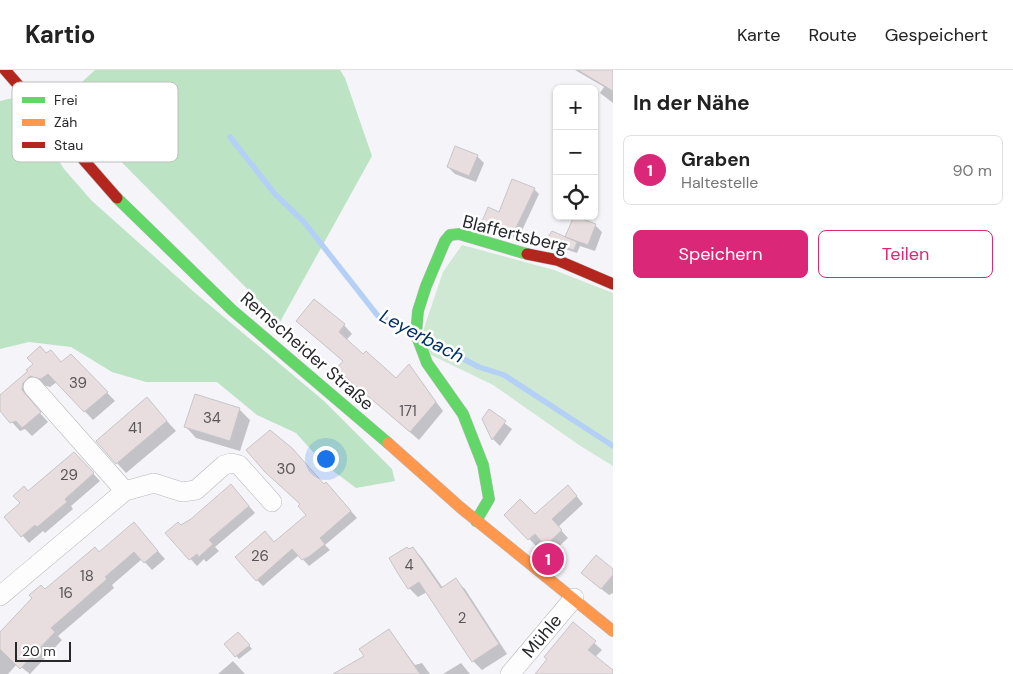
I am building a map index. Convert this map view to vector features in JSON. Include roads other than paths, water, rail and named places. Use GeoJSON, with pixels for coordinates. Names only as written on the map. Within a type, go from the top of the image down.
{"type":"FeatureCollection","features":[{"type":"Feature","properties":{"kind":"main road","name":"Remscheider Straße"},"geometry":{"type":"LineString","coordinates":[[5,70],[15,82]]}},
{"type":"Feature","properties":{"kind":"main road","name":"Remscheider Straße"},"geometry":{"type":"LineString","coordinates":[[85,162],[120,202],[232,310],[332,393],[476,521],[613,631]]}},
{"type":"Feature","properties":{"kind":"main road","name":"Blaffertsberg"},"geometry":{"type":"LineString","coordinates":[[476,521],[490,500],[473,434],[458,406],[423,358],[418,347],[416,326],[435,266],[450,235],[459,234],[514,251],[557,260],[613,284]]}},
{"type":"Feature","properties":{"kind":"street"},"geometry":{"type":"LineString","coordinates":[[33,387],[125,492]]}},
{"type":"Feature","properties":{"kind":"street"},"geometry":{"type":"LineString","coordinates":[[0,596],[125,492],[154,483],[182,492],[196,490],[224,465],[231,463],[239,465],[272,502]]}},
{"type":"Feature","properties":{"kind":"street","name":"Mühle"},"geometry":{"type":"LineString","coordinates":[[510,674],[574,598]]}},
{"type":"Feature","properties":{"kind":"waterway","name":"Leyerbach"},"geometry":{"type":"LineString","coordinates":[[230,137],[274,193],[304,222],[378,316],[407,329]]}},
{"type":"Feature","properties":{"kind":"waterway","name":"Leyerbach"},"geometry":{"type":"LineString","coordinates":[[427,340],[479,367],[504,375],[613,446]]}},
{"type":"Feature","properties":{"kind":"place","name":"Graben"},"geometry":{"type":"Point","coordinates":[548,559]}}]}
